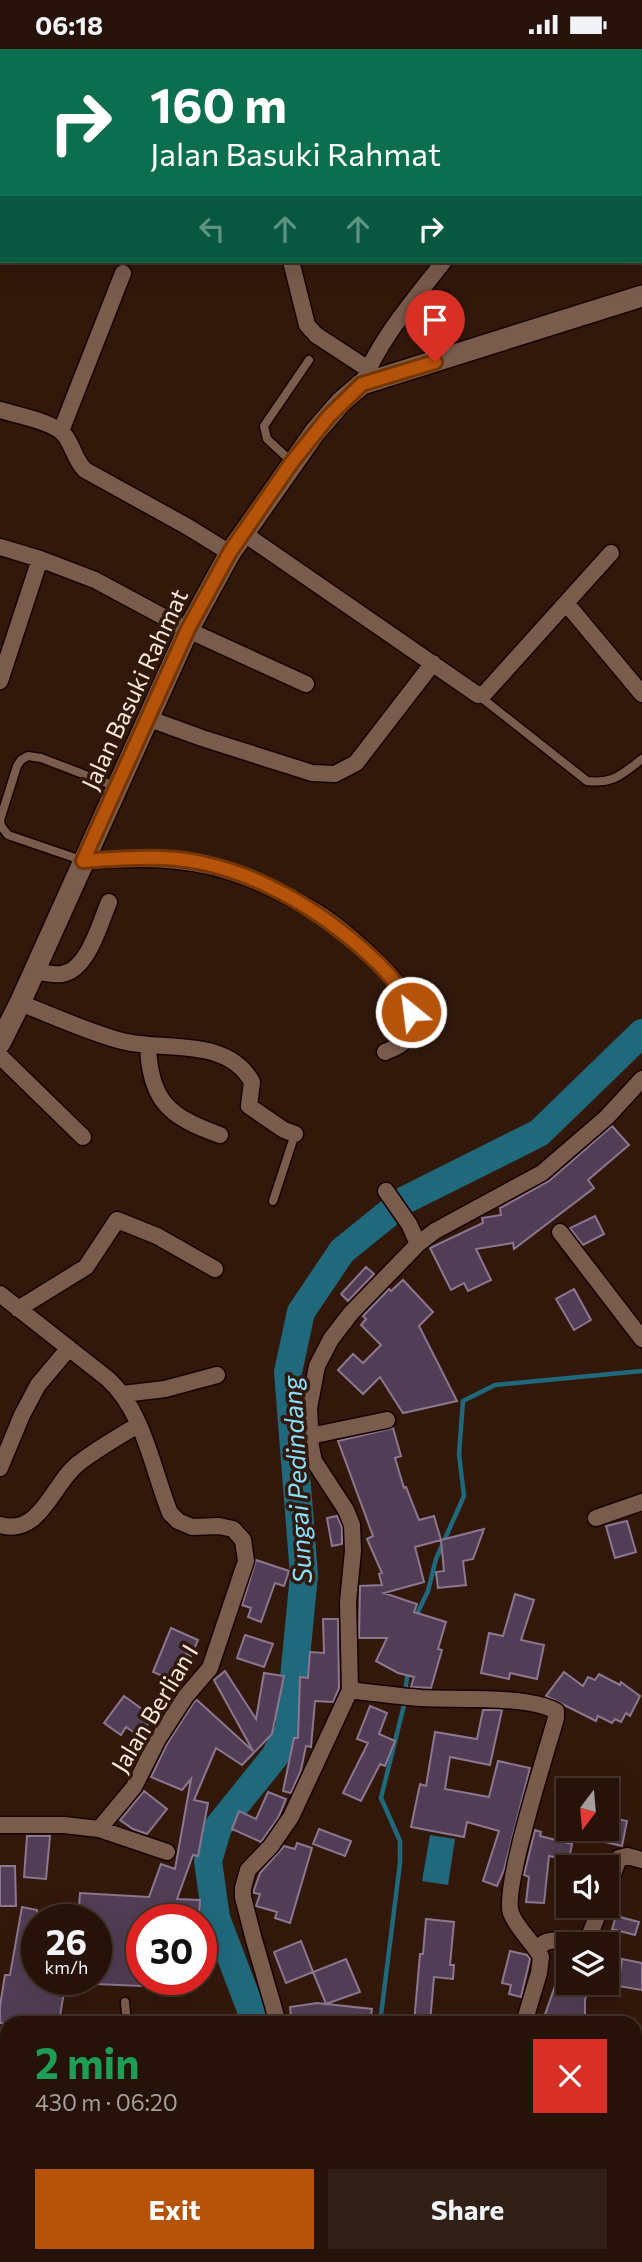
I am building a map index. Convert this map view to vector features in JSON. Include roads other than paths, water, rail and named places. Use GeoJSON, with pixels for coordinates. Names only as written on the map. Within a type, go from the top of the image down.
{"type":"FeatureCollection","features":[{"type":"Feature","properties":{"kind":"street"},"geometry":{"type":"LineString","coordinates":[[292,263],[307,325],[365,377],[391,332],[443,263]]}},
{"type":"Feature","properties":{"kind":"street"},"geometry":{"type":"LineString","coordinates":[[61,431],[124,274]]}},
{"type":"Feature","properties":{"kind":"street","name":"Jalan Basuki Rahmat"},"geometry":{"type":"LineString","coordinates":[[0,1043],[188,629],[230,552],[292,462],[329,416],[365,377],[642,296]]}},
{"type":"Feature","properties":{"kind":"street"},"geometry":{"type":"LineString","coordinates":[[0,410],[30,418],[61,431],[66,436],[74,458],[85,470],[230,552]]}},
{"type":"Feature","properties":{"kind":"street"},"geometry":{"type":"LineString","coordinates":[[243,533],[478,695],[485,693],[611,553]]}},
{"type":"Feature","properties":{"kind":"street"},"geometry":{"type":"LineString","coordinates":[[0,547],[95,580],[188,629],[306,684]]}},
{"type":"Feature","properties":{"kind":"street"},"geometry":{"type":"LineString","coordinates":[[0,681],[40,559]]}},
{"type":"Feature","properties":{"kind":"street"},"geometry":{"type":"LineString","coordinates":[[566,603],[642,694]]}},
{"type":"Feature","properties":{"kind":"street"},"geometry":{"type":"LineString","coordinates":[[148,718],[312,773],[335,773],[356,763],[433,663]]}},
{"type":"Feature","properties":{"kind":"street"},"geometry":{"type":"LineString","coordinates":[[83,861],[164,858],[199,863],[262,884],[314,911],[369,954],[402,991],[408,1002],[411,1012],[409,1033],[402,1044],[385,1052]]}},
{"type":"Feature","properties":{"kind":"street"},"geometry":{"type":"LineString","coordinates":[[34,971],[62,974],[73,968],[88,953],[109,902]]}},
{"type":"Feature","properties":{"kind":"street"},"geometry":{"type":"LineString","coordinates":[[20,1003],[101,1034],[148,1046],[197,1048],[216,1054],[247,1074],[252,1082],[249,1106],[284,1130],[295,1134]]}},
{"type":"Feature","properties":{"kind":"street"},"geometry":{"type":"LineString","coordinates":[[148,1046],[153,1082],[174,1115],[220,1135]]}},
{"type":"Feature","properties":{"kind":"street"},"geometry":{"type":"LineString","coordinates":[[0,1056],[83,1137]]}},
{"type":"Feature","properties":{"kind":"street"},"geometry":{"type":"LineString","coordinates":[[276,2016],[251,1929],[243,1888],[248,1870],[271,1846],[291,1817],[350,1690],[348,1602],[353,1552],[352,1525],[346,1510],[314,1461],[310,1436],[310,1392],[321,1354],[351,1313],[418,1244],[435,1231],[542,1173],[607,1117],[642,1079]]}},
{"type":"Feature","properties":{"kind":"street"},"geometry":{"type":"LineString","coordinates":[[386,1191],[409,1224],[418,1244]]}},
{"type":"Feature","properties":{"kind":"street"},"geometry":{"type":"LineString","coordinates":[[18,1309],[86,1268],[117,1220],[157,1236],[215,1269]]}},
{"type":"Feature","properties":{"kind":"street"},"geometry":{"type":"LineString","coordinates":[[560,1232],[642,1339]]}},
{"type":"Feature","properties":{"kind":"street","name":"Jalan Berlian I"},"geometry":{"type":"LineString","coordinates":[[0,1294],[108,1379],[123,1394],[133,1410],[170,1513],[178,1521],[192,1527],[219,1526],[233,1529],[243,1540],[246,1561],[209,1668],[186,1696],[158,1739],[134,1787],[99,1829]]}},
{"type":"Feature","properties":{"kind":"street"},"geometry":{"type":"LineString","coordinates":[[0,1468],[38,1385],[69,1348]]}},
{"type":"Feature","properties":{"kind":"street"},"geometry":{"type":"LineString","coordinates":[[123,1394],[165,1389],[217,1375]]}},
{"type":"Feature","properties":{"kind":"street"},"geometry":{"type":"LineString","coordinates":[[310,1436],[387,1420]]}},
{"type":"Feature","properties":{"kind":"street"},"geometry":{"type":"LineString","coordinates":[[0,1525],[20,1527],[30,1521],[52,1498],[65,1477],[79,1462],[138,1425]]}},
{"type":"Feature","properties":{"kind":"street"},"geometry":{"type":"LineString","coordinates":[[596,1518],[642,1502]]}},
{"type":"Feature","properties":{"kind":"street"},"geometry":{"type":"LineString","coordinates":[[350,1690],[420,1698],[507,1700],[547,1706],[556,1711],[522,1837],[509,1901],[511,1914],[538,1952],[541,1964],[526,2016]]}},
{"type":"Feature","properties":{"kind":"street"},"geometry":{"type":"LineString","coordinates":[[0,1825],[64,1825],[99,1829],[167,1852]]}},
{"type":"Feature","properties":{"kind":"street"},"geometry":{"type":"LineString","coordinates":[[619,1858],[627,1856],[642,1860]]}},
{"type":"Feature","properties":{"kind":"street"},"geometry":{"type":"LineString","coordinates":[[538,1952],[541,1944],[547,1940],[578,1942],[589,1937],[596,1918]]}},
{"type":"Feature","properties":{"kind":"lane"},"geometry":{"type":"LineString","coordinates":[[292,462],[267,439],[264,426],[309,360]]}},
{"type":"Feature","properties":{"kind":"lane"},"geometry":{"type":"LineString","coordinates":[[478,695],[587,781],[607,782],[617,778],[642,759]]}},
{"type":"Feature","properties":{"kind":"lane"},"geometry":{"type":"LineString","coordinates":[[83,861],[8,835],[1,826],[0,820],[17,766],[28,756],[41,758],[117,787]]}},
{"type":"Feature","properties":{"kind":"lane"},"geometry":{"type":"LineString","coordinates":[[273,1201],[295,1134]]}},
{"type":"Feature","properties":{"kind":"lane"},"geometry":{"type":"LineString","coordinates":[[125,2002],[126,2016]]}},
{"type":"Feature","properties":{"kind":"water"},"geometry":{"type":"Polygon","coordinates":[[[430,1835],[455,1839],[448,1885],[422,1881],[430,1835]]]}},
{"type":"Feature","properties":{"kind":"waterway","name":"Sungai Pedindang"},"geometry":{"type":"LineString","coordinates":[[253,2016],[216,1918],[208,1861],[218,1827],[275,1756],[289,1730],[304,1575],[288,1372],[301,1312],[342,1251],[405,1200],[539,1133],[642,1033]]}},
{"type":"Feature","properties":{"kind":"waterway"},"geometry":{"type":"LineString","coordinates":[[416,1616],[428,1591],[436,1559],[464,1496],[459,1454],[463,1401],[495,1385],[642,1371]]}},
{"type":"Feature","properties":{"kind":"waterway"},"geometry":{"type":"LineString","coordinates":[[405,1693],[408,1670]]}},
{"type":"Feature","properties":{"kind":"waterway"},"geometry":{"type":"LineString","coordinates":[[381,2016],[400,1863],[400,1841],[381,1798],[405,1701]]}}]}
